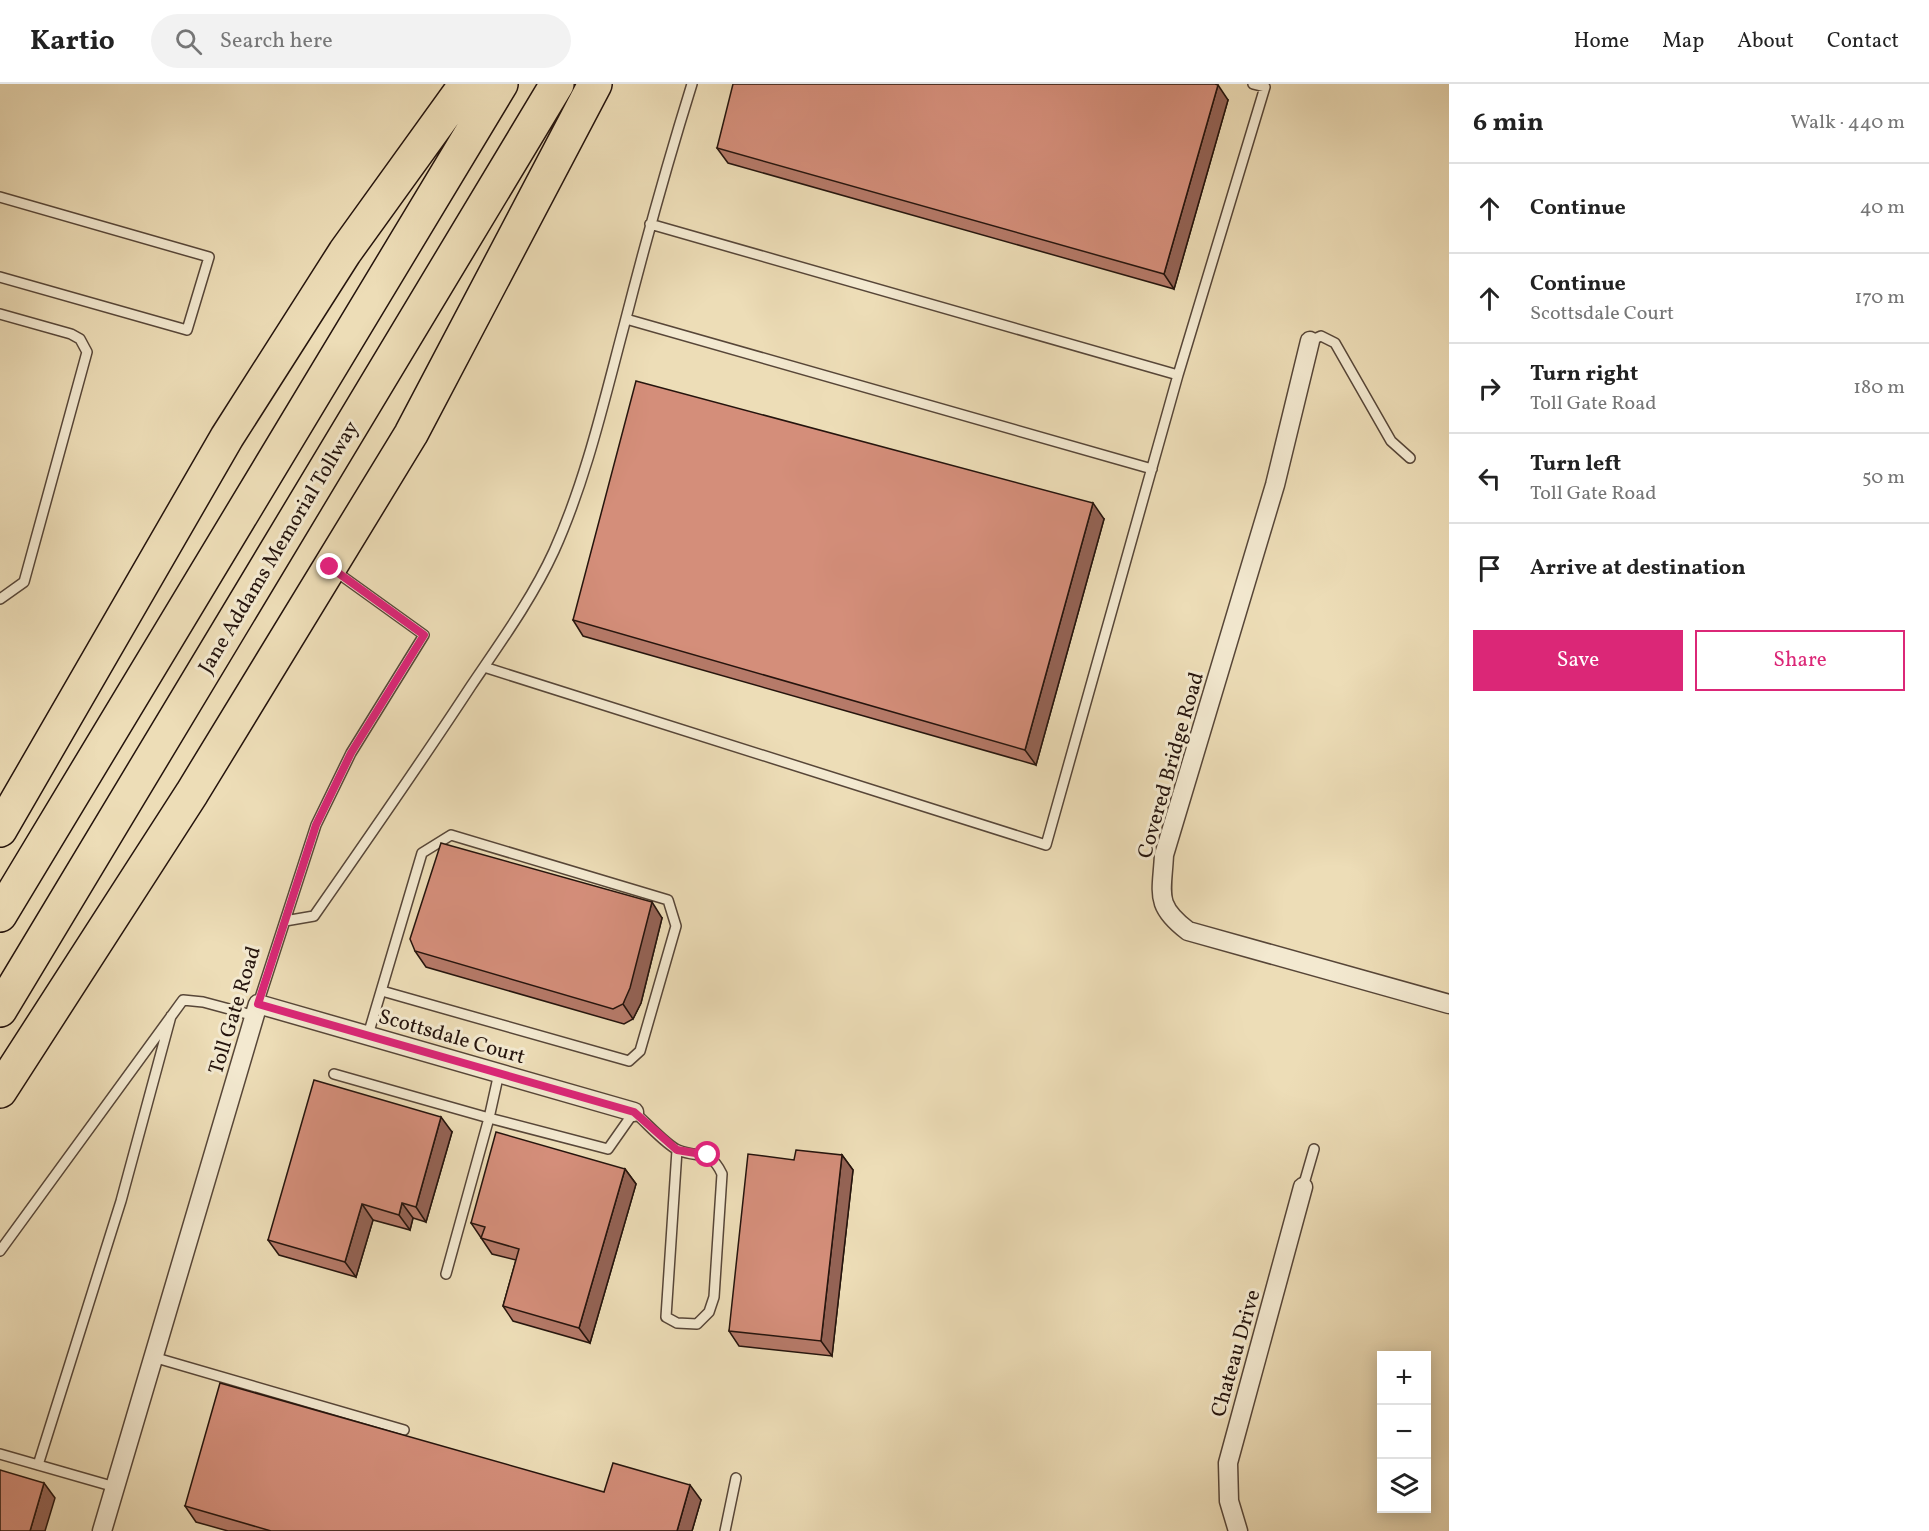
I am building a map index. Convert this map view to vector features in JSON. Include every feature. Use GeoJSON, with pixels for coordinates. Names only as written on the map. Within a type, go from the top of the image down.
{"type":"FeatureCollection","features":[{"type":"Feature","properties":{"kind":"highway"},"geometry":{"type":"LineString","coordinates":[[0,830],[227,436],[345,252],[466,84]]}},
{"type":"Feature","properties":{"kind":"highway"},"geometry":{"type":"LineString","coordinates":[[0,915],[501,84]]}},
{"type":"Feature","properties":{"kind":"highway","name":"Jane Addams Memorial Tollway"},"geometry":{"type":"LineString","coordinates":[[0,1010],[557,84]]}},
{"type":"Feature","properties":{"kind":"highway"},"geometry":{"type":"LineString","coordinates":[[0,1091],[192,793],[411,434],[595,84]]}},
{"type":"Feature","properties":{"kind":"street","name":"Covered Bridge Road"},"geometry":{"type":"LineString","coordinates":[[1310,341],[1275,485],[1164,855],[1161,903],[1172,919],[1188,932],[1449,1004]]}},
{"type":"Feature","properties":{"kind":"street","name":"Scottsdale Court"},"geometry":{"type":"LineString","coordinates":[[256,1010],[368,1035],[634,1112]]}},
{"type":"Feature","properties":{"kind":"street","name":"Toll Gate Road"},"geometry":{"type":"LineString","coordinates":[[102,1531],[256,1010]]}},
{"type":"Feature","properties":{"kind":"street","name":"Chateau Drive"},"geometry":{"type":"LineString","coordinates":[[1238,1531],[1229,1501],[1228,1463],[1303,1187]]}},
{"type":"Feature","properties":{"kind":"lane"},"geometry":{"type":"LineString","coordinates":[[285,921],[314,916],[380,824],[534,590],[568,517],[608,389],[650,224],[692,84]]}},
{"type":"Feature","properties":{"kind":"lane"},"geometry":{"type":"LineString","coordinates":[[484,668],[1046,845],[1178,375],[1265,87],[1253,84]]}},
{"type":"Feature","properties":{"kind":"lane"},"geometry":{"type":"LineString","coordinates":[[0,197],[210,257],[187,330],[0,277]]}},
{"type":"Feature","properties":{"kind":"lane"},"geometry":{"type":"LineString","coordinates":[[650,224],[1178,375]]}},
{"type":"Feature","properties":{"kind":"lane"},"geometry":{"type":"LineString","coordinates":[[0,314],[71,334],[80,339],[87,352],[24,582],[0,599]]}},
{"type":"Feature","properties":{"kind":"lane"},"geometry":{"type":"LineString","coordinates":[[626,319],[1152,469]]}},
{"type":"Feature","properties":{"kind":"lane"},"geometry":{"type":"LineString","coordinates":[[1310,341],[1321,336],[1335,343],[1391,441],[1410,458]]}},
{"type":"Feature","properties":{"kind":"lane","name":"Toll Gate Road"},"geometry":{"type":"LineString","coordinates":[[256,1010],[316,825],[351,753],[424,635],[330,567]]}},
{"type":"Feature","properties":{"kind":"lane"},"geometry":{"type":"LineString","coordinates":[[368,1035],[381,991],[422,854],[451,835],[668,900],[676,926],[640,1052],[629,1061],[381,991]]}},
{"type":"Feature","properties":{"kind":"lane"},"geometry":{"type":"LineString","coordinates":[[0,1251],[183,1000],[256,1010]]}},
{"type":"Feature","properties":{"kind":"lane"},"geometry":{"type":"LineString","coordinates":[[38,1465],[121,1201],[171,1016]]}},
{"type":"Feature","properties":{"kind":"lane"},"geometry":{"type":"LineString","coordinates":[[446,1274],[489,1118],[499,1073]]}},
{"type":"Feature","properties":{"kind":"lane"},"geometry":{"type":"LineString","coordinates":[[334,1074],[608,1149],[634,1112],[677,1150],[708,1155],[718,1164],[722,1174],[714,1297],[709,1312],[697,1324],[677,1323],[666,1317],[677,1150]]}},
{"type":"Feature","properties":{"kind":"lane"},"geometry":{"type":"LineString","coordinates":[[1303,1187],[1314,1149]]}},
{"type":"Feature","properties":{"kind":"lane"},"geometry":{"type":"LineString","coordinates":[[153,1358],[404,1430]]}},
{"type":"Feature","properties":{"kind":"lane"},"geometry":{"type":"LineString","coordinates":[[0,1454],[115,1487]]}},
{"type":"Feature","properties":{"kind":"lane"},"geometry":{"type":"LineString","coordinates":[[725,1531],[736,1478]]}},
{"type":"Feature","properties":{"kind":"building"},"geometry":{"type":"Polygon","coordinates":[[[733,84],[1218,85],[1164,274],[717,148],[733,84]]]}},
{"type":"Feature","properties":{"kind":"building"},"geometry":{"type":"Polygon","coordinates":[[[636,381],[1093,503],[1025,750],[573,620],[636,381]]]}},
{"type":"Feature","properties":{"kind":"building"},"geometry":{"type":"Polygon","coordinates":[[[441,843],[652,902],[630,988],[623,1004],[613,1009],[415,951],[410,939],[441,843]]]}},
{"type":"Feature","properties":{"kind":"building"},"geometry":{"type":"Polygon","coordinates":[[[314,1080],[441,1117],[416,1207],[402,1203],[399,1215],[362,1204],[345,1262],[268,1240],[314,1080]]]}},
{"type":"Feature","properties":{"kind":"building"},"geometry":{"type":"Polygon","coordinates":[[[496,1132],[625,1169],[579,1328],[503,1306],[519,1249],[481,1238],[485,1227],[471,1223],[496,1132]]]}},
{"type":"Feature","properties":{"kind":"building"},"geometry":{"type":"Polygon","coordinates":[[[796,1150],[842,1155],[821,1341],[729,1331],[748,1154],[794,1160],[796,1150]]]}},
{"type":"Feature","properties":{"kind":"building"},"geometry":{"type":"Polygon","coordinates":[[[220,1383],[604,1492],[613,1463],[690,1485],[677,1531],[271,1531],[185,1506],[220,1383]]]}},
{"type":"Feature","properties":{"kind":"building"},"geometry":{"type":"Polygon","coordinates":[[[0,1470],[44,1483],[30,1531],[0,1531],[0,1470]]]}},
{"type":"Feature","properties":{"kind":"route"},"geometry":{"type":"LineString","coordinates":[[330,567],[424,635],[351,753],[316,825],[258,1004],[634,1112],[677,1150],[708,1155]]}}]}
